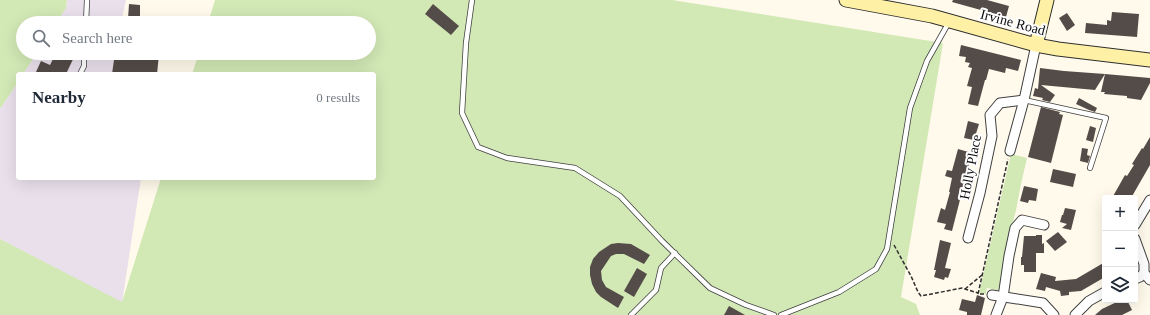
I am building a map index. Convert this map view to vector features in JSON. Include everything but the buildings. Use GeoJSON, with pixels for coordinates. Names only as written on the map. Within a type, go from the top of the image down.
{"type":"FeatureCollection","features":[{"type":"Feature","properties":{"kind":"main road","name":"Irvine Road"},"geometry":{"type":"LineString","coordinates":[[846,0],[932,16],[1036,45],[1150,60]]}},
{"type":"Feature","properties":{"kind":"main road"},"geometry":{"type":"LineString","coordinates":[[1036,45],[1047,0]]}},
{"type":"Feature","properties":{"kind":"street"},"geometry":{"type":"LineString","coordinates":[[1010,151],[1024,100],[1036,45]]}},
{"type":"Feature","properties":{"kind":"street","name":"Holly Place"},"geometry":{"type":"LineString","coordinates":[[968,238],[980,193],[992,136],[990,115],[1000,103],[1024,100]]}},
{"type":"Feature","properties":{"kind":"street"},"geometry":{"type":"LineString","coordinates":[[1138,220],[1150,200]]}},
{"type":"Feature","properties":{"kind":"street"},"geometry":{"type":"LineString","coordinates":[[996,315],[1003,296],[1015,228],[1022,220],[1044,225]]}},
{"type":"Feature","properties":{"kind":"street"},"geometry":{"type":"LineString","coordinates":[[1138,247],[1147,276]]}},
{"type":"Feature","properties":{"kind":"street"},"geometry":{"type":"LineString","coordinates":[[1075,315],[1089,301],[1102,294]]}},
{"type":"Feature","properties":{"kind":"street"},"geometry":{"type":"LineString","coordinates":[[992,295],[1043,303],[1054,315]]}},
{"type":"Feature","properties":{"kind":"lane"},"geometry":{"type":"LineString","coordinates":[[86,16],[87,0]]}},
{"type":"Feature","properties":{"kind":"lane"},"geometry":{"type":"LineString","coordinates":[[472,0],[466,43],[462,113],[478,147],[507,158],[575,168],[620,196],[710,288],[746,305],[774,315]]}},
{"type":"Feature","properties":{"kind":"lane"},"geometry":{"type":"LineString","coordinates":[[781,315],[839,292],[876,269],[888,249],[910,108],[927,61],[950,21]]}},
{"type":"Feature","properties":{"kind":"lane"},"geometry":{"type":"LineString","coordinates":[[81,72],[84,66],[84,60]]}},
{"type":"Feature","properties":{"kind":"lane"},"geometry":{"type":"LineString","coordinates":[[1024,100],[1106,118],[1090,168]]}},
{"type":"Feature","properties":{"kind":"lane"},"geometry":{"type":"LineString","coordinates":[[631,315],[656,290],[661,268],[675,253]]}},
{"type":"Feature","properties":{"kind":"path"},"geometry":{"type":"LineString","coordinates":[[978,294],[1010,151]]}},
{"type":"Feature","properties":{"kind":"path"},"geometry":{"type":"LineString","coordinates":[[890,236],[918,292],[922,296],[962,288],[978,294],[992,295]]}},
{"type":"Feature","properties":{"kind":"path"},"geometry":{"type":"LineString","coordinates":[[964,289],[983,275]]}},
{"type":"Feature","properties":{"kind":"shaded area"},"geometry":{"type":"Polygon","coordinates":[[[67,0],[126,0],[123,16],[61,16],[66,8],[67,0]]]}},
{"type":"Feature","properties":{"kind":"shaded area"},"geometry":{"type":"Polygon","coordinates":[[[32,60],[159,60],[157,72],[24,72],[32,60]]]}},
{"type":"Feature","properties":{"kind":"shaded area"},"geometry":{"type":"Polygon","coordinates":[[[16,85],[16,180],[141,180],[122,303],[0,239],[0,109],[16,85]]]}},
{"type":"Feature","properties":{"kind":"green space"},"geometry":{"type":"Polygon","coordinates":[[[0,0],[67,0],[66,8],[61,16],[16,16],[16,60],[32,60],[24,72],[16,72],[16,85],[0,109],[0,0]]]}},
{"type":"Feature","properties":{"kind":"green space"},"geometry":{"type":"Polygon","coordinates":[[[215,0],[672,0],[943,43],[901,297],[916,304],[920,315],[0,315],[0,239],[122,302],[160,180],[376,180],[376,72],[193,72],[197,60],[376,60],[376,16],[210,16],[215,0]]]}},
{"type":"Feature","properties":{"kind":"green space"},"geometry":{"type":"Polygon","coordinates":[[[1011,154],[1027,158],[1006,250],[1002,287],[998,290],[987,288],[986,294],[979,293],[1011,154]]]}}]}
